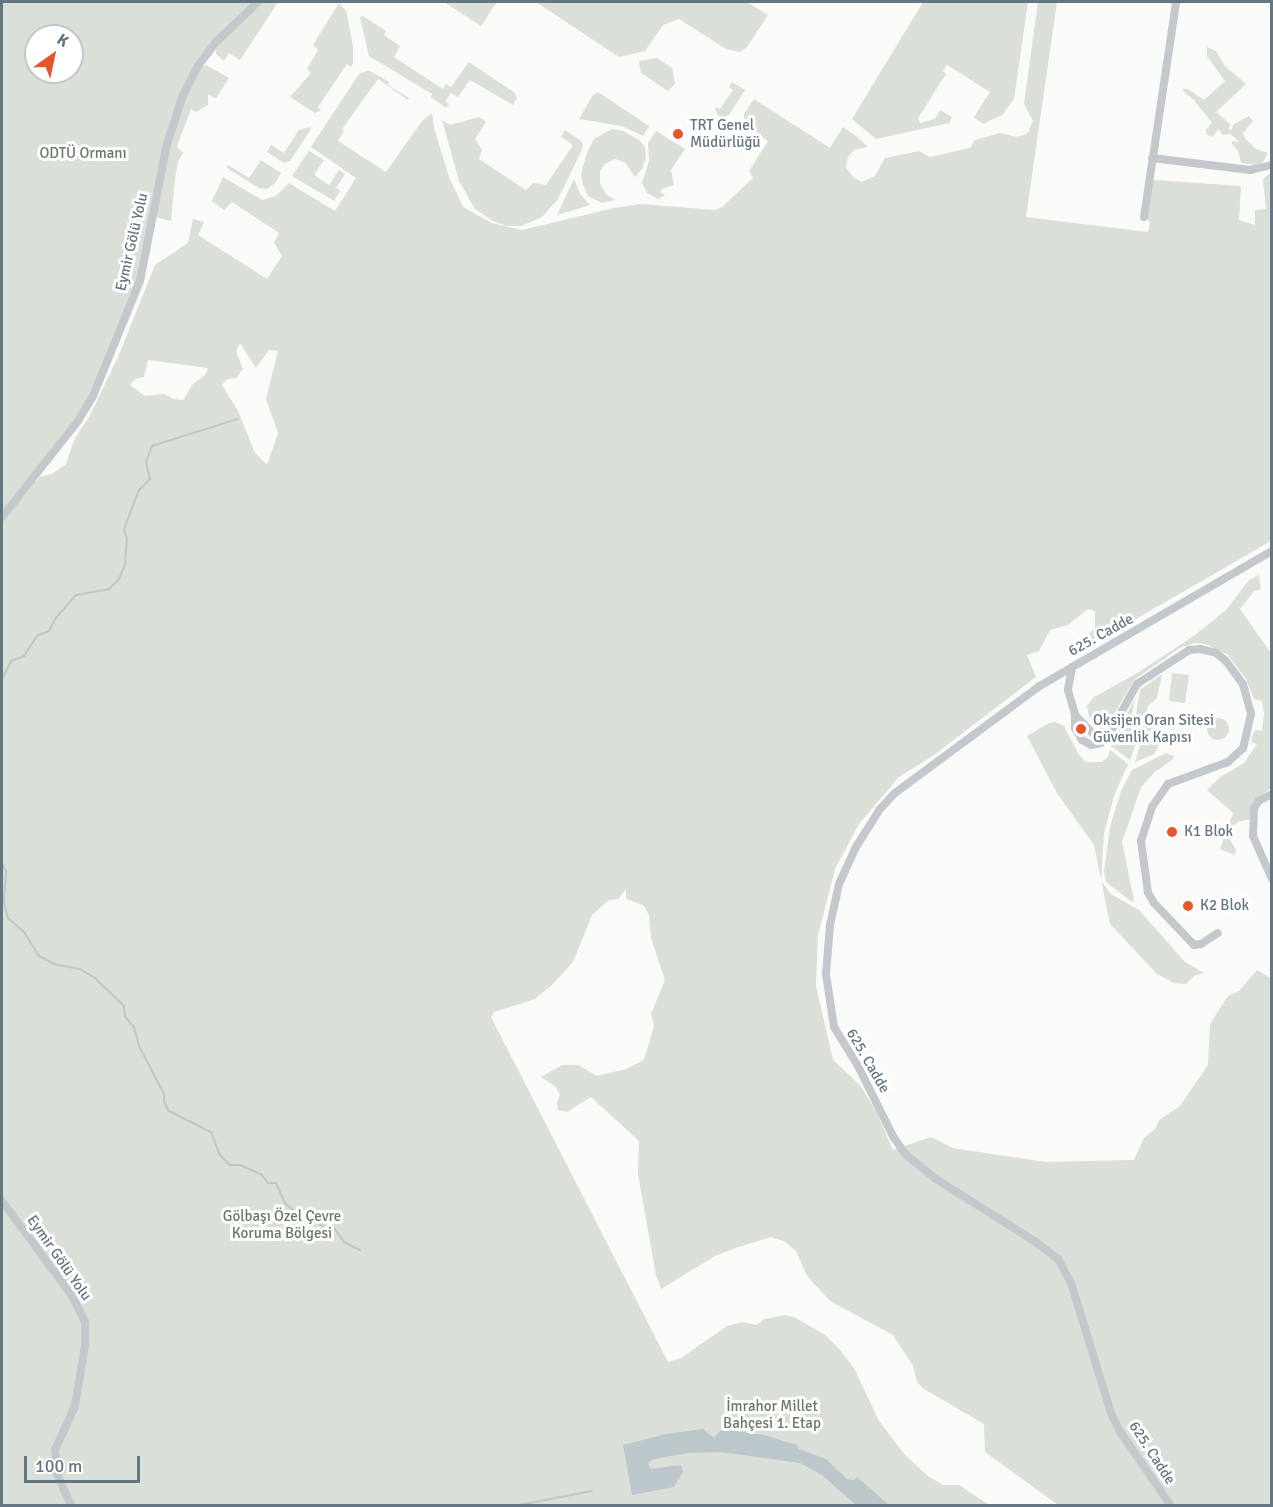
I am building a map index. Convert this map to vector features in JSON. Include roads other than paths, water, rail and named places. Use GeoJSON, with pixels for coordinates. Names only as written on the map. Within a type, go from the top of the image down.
{"type":"FeatureCollection","features":[{"type":"Feature","properties":{"kind":"street","name":"Eymir Gölü Yolu"},"geometry":{"type":"LineString","coordinates":[[2,517],[78,421],[93,396],[140,282],[167,144],[183,95],[212,47],[258,2]]}},
{"type":"Feature","properties":{"kind":"street"},"geometry":{"type":"LineString","coordinates":[[1144,217],[1176,2]]}},
{"type":"Feature","properties":{"kind":"street"},"geometry":{"type":"LineString","coordinates":[[1152,159],[1250,170],[1272,165]]}},
{"type":"Feature","properties":{"kind":"street","name":"625. Cadde"},"geometry":{"type":"LineString","coordinates":[[1171,1506],[1119,1430],[1111,1413],[1071,1282],[1059,1260],[1036,1242],[944,1185],[906,1155],[894,1138],[858,1066],[837,1036],[828,991],[830,926],[839,884],[855,847],[880,809],[912,778],[1038,687],[1272,551]]}},
{"type":"Feature","properties":{"kind":"street"},"geometry":{"type":"LineString","coordinates":[[1073,666],[1068,690],[1075,715],[1076,733],[1091,745],[1101,743],[1108,736],[1137,684],[1189,650],[1200,649],[1216,653],[1226,661],[1243,684],[1251,714],[1243,748],[1228,762],[1168,784],[1155,800],[1141,841],[1148,893],[1154,903],[1194,945],[1201,944],[1218,933]]}},
{"type":"Feature","properties":{"kind":"street"},"geometry":{"type":"LineString","coordinates":[[1075,715],[1097,738],[1108,736]]}},
{"type":"Feature","properties":{"kind":"street"},"geometry":{"type":"LineString","coordinates":[[1272,794],[1259,801],[1254,808],[1253,836],[1255,846],[1272,879]]}},
{"type":"Feature","properties":{"kind":"street"},"geometry":{"type":"LineString","coordinates":[[1255,846],[1258,809],[1272,799]]}},
{"type":"Feature","properties":{"kind":"street","name":"Eymir Gölü Yolu"},"geometry":{"type":"LineString","coordinates":[[2,1201],[72,1296],[84,1322],[85,1346],[75,1406],[55,1450],[57,1474],[71,1506]]}},
{"type":"Feature","properties":{"kind":"waterway"},"geometry":{"type":"LineString","coordinates":[[2,679],[11,661],[24,656],[37,636],[49,631],[55,619],[76,595],[109,589],[119,579],[125,565],[127,539],[124,529],[139,490],[150,479],[146,462],[152,446],[237,419]]}},
{"type":"Feature","properties":{"kind":"waterway"},"geometry":{"type":"LineString","coordinates":[[2,864],[6,871],[4,903],[8,918],[24,932],[39,956],[54,964],[80,969],[95,978],[124,1006],[125,1017],[134,1027],[139,1046],[164,1094],[164,1102],[169,1111],[211,1132],[220,1155],[230,1165],[240,1165],[262,1175],[268,1183],[276,1183],[285,1203],[300,1216],[311,1216],[324,1228],[334,1228],[344,1242],[360,1250]]}},
{"type":"Feature","properties":{"kind":"waterway"},"geometry":{"type":"LineString","coordinates":[[514,1506],[592,1491]]}},
{"type":"Feature","properties":{"kind":"place","name":"TRT Genel Müdürlüğü"},"geometry":{"type":"Point","coordinates":[678,134]}},
{"type":"Feature","properties":{"kind":"place","name":"Oksijen Oran Sitesi Güvenlik Kapısı"},"geometry":{"type":"Point","coordinates":[1081,729]}},
{"type":"Feature","properties":{"kind":"place","name":"K1 Blok"},"geometry":{"type":"Point","coordinates":[1172,832]}},
{"type":"Feature","properties":{"kind":"place","name":"K2 Blok"},"geometry":{"type":"Point","coordinates":[1188,906]}},
{"type":"Feature","properties":{"kind":"park label","name":"ODTÜ Ormanı"},"geometry":{"type":"Point","coordinates":[83,154]}},
{"type":"Feature","properties":{"kind":"park label","name":"Gölbaşı Özel Çevre Koruma Bölgesi"},"geometry":{"type":"Point","coordinates":[282,1224]}},
{"type":"Feature","properties":{"kind":"park label","name":"İmrahor Millet Bahçesi 1. Etap"},"geometry":{"type":"Point","coordinates":[772,1414]}}]}
